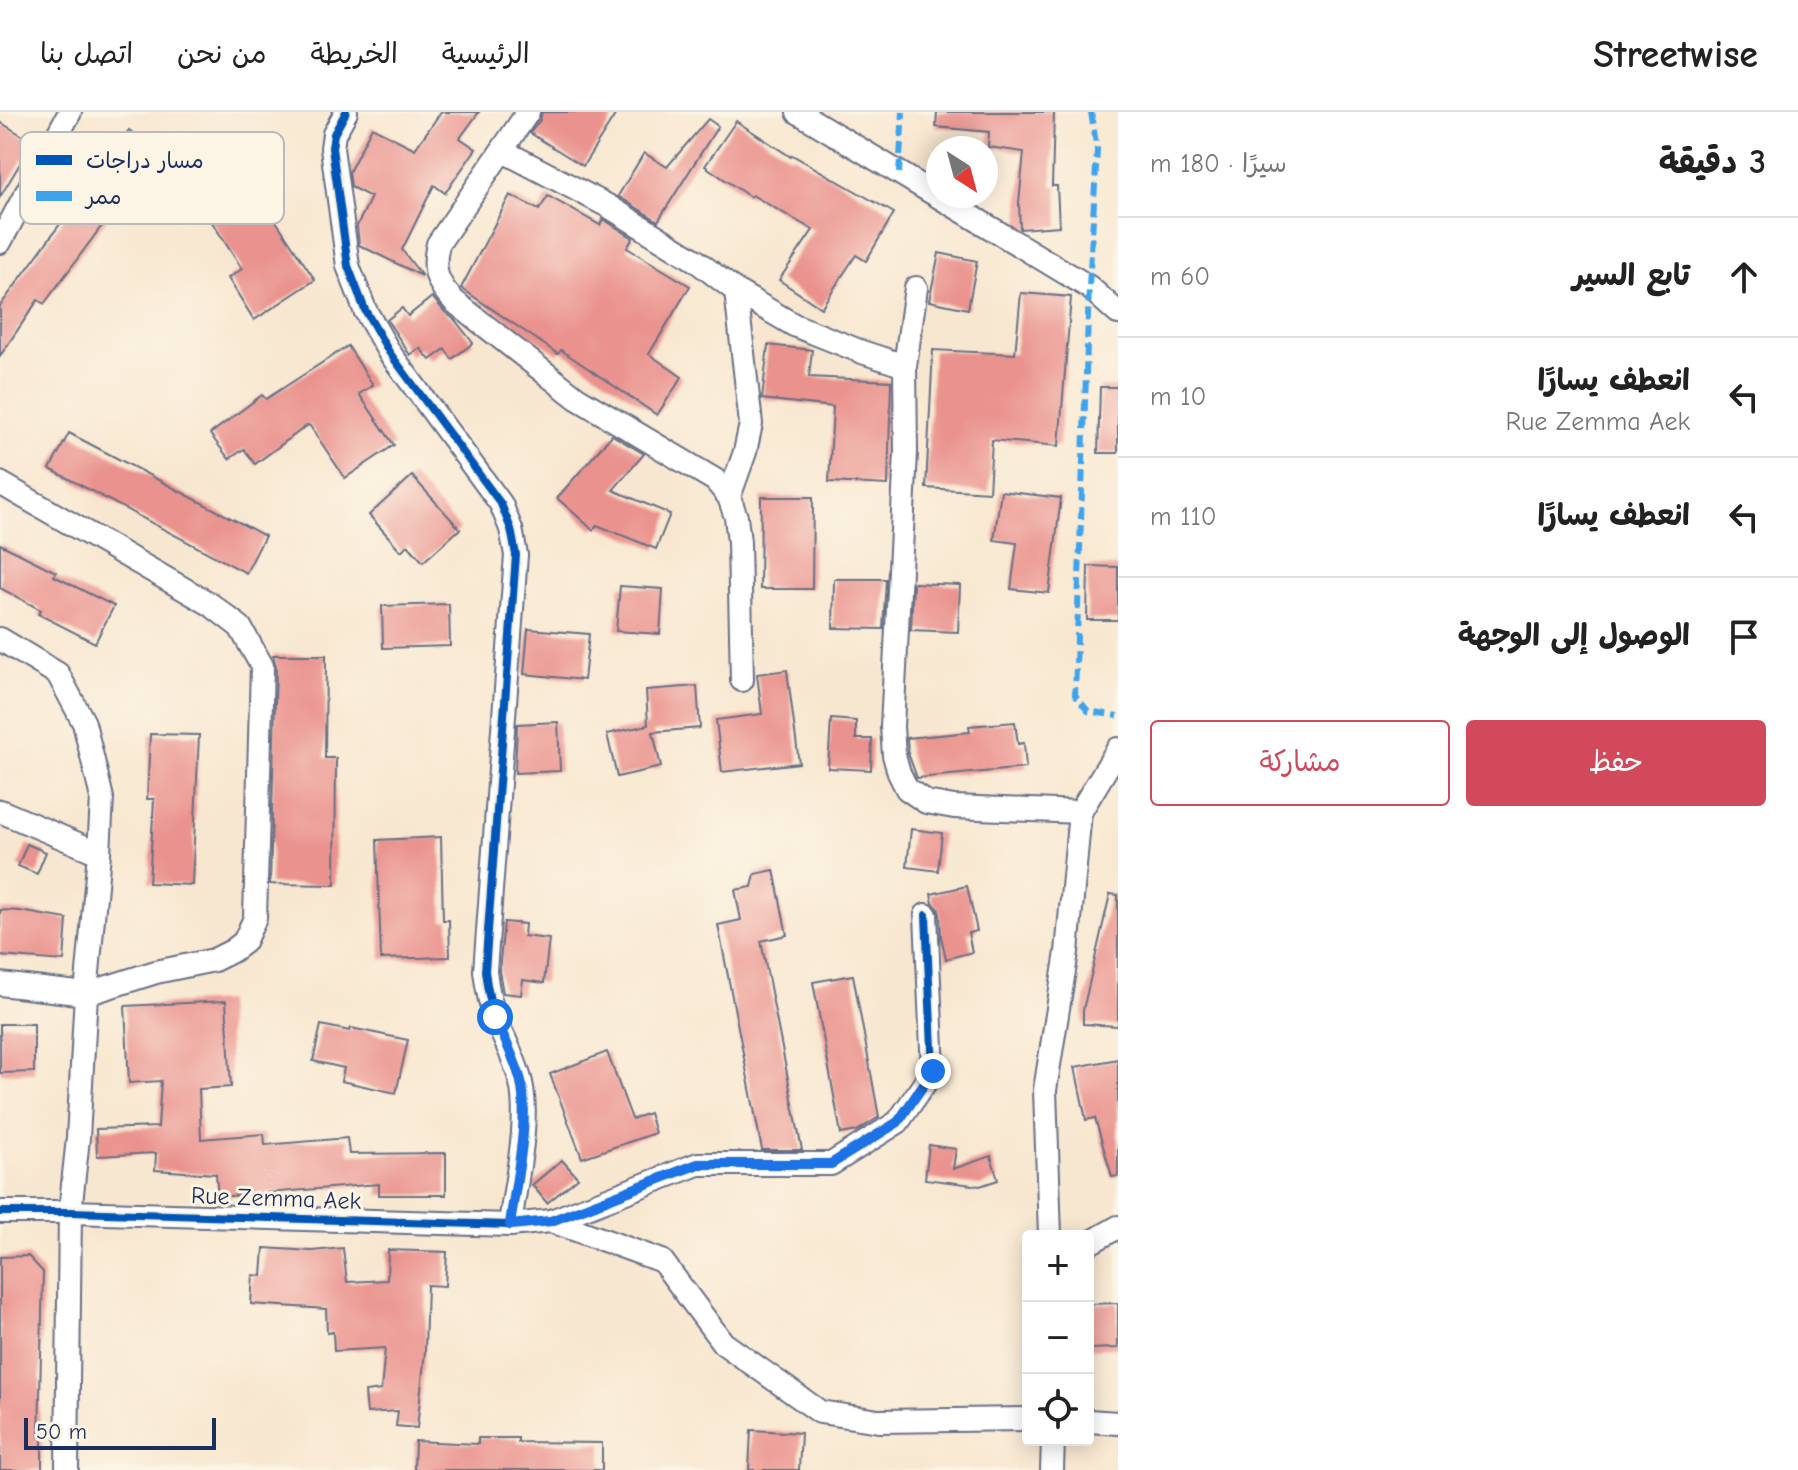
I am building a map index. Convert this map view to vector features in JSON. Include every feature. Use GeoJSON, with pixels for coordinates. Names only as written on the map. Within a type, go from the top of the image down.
{"type":"FeatureCollection","features":[{"type":"Feature","properties":{"kind":"street"},"geometry":{"type":"LineString","coordinates":[[59,132],[70,112]]}},
{"type":"Feature","properties":{"kind":"street"},"geometry":{"type":"LineString","coordinates":[[346,112],[334,134],[332,148],[348,266],[356,288],[389,352],[501,504],[511,529],[516,555],[485,971],[490,1002],[515,1064],[524,1104],[524,1125],[510,1225]]}},
{"type":"Feature","properties":{"kind":"street"},"geometry":{"type":"LineString","coordinates":[[528,112],[438,244],[435,260],[437,276],[444,291],[455,302],[577,398],[715,480],[729,497],[736,517],[739,542],[742,680]]}},
{"type":"Feature","properties":{"kind":"street"},"geometry":{"type":"LineString","coordinates":[[798,112],[1089,287],[1118,313]]}},
{"type":"Feature","properties":{"kind":"street"},"geometry":{"type":"LineString","coordinates":[[503,151],[608,206],[695,260],[736,291],[794,325],[905,366]]}},
{"type":"Feature","properties":{"kind":"street"},"geometry":{"type":"LineString","coordinates":[[0,242],[20,205]]}},
{"type":"Feature","properties":{"kind":"street"},"geometry":{"type":"LineString","coordinates":[[916,288],[905,366],[906,452],[892,727],[899,773],[907,789],[926,802],[954,807],[1080,812]]}},
{"type":"Feature","properties":{"kind":"street"},"geometry":{"type":"LineString","coordinates":[[729,497],[751,424],[736,291]]}},
{"type":"Feature","properties":{"kind":"street"},"geometry":{"type":"LineString","coordinates":[[0,483],[210,604],[240,627],[262,666],[255,918],[244,942],[214,960],[156,972],[86,994],[0,984]]}},
{"type":"Feature","properties":{"kind":"street"},"geometry":{"type":"LineString","coordinates":[[0,639],[58,674],[84,723],[102,798],[70,1212],[67,1470]]}},
{"type":"Feature","properties":{"kind":"street"},"geometry":{"type":"LineString","coordinates":[[1050,1230],[1045,1090],[1067,952],[1080,812],[1118,749]]}},
{"type":"Feature","properties":{"kind":"street"},"geometry":{"type":"LineString","coordinates":[[0,811],[99,853]]}},
{"type":"Feature","properties":{"kind":"street"},"geometry":{"type":"LineString","coordinates":[[551,1221],[698,1164],[831,1164],[898,1122],[933,1071],[926,915]]}},
{"type":"Feature","properties":{"kind":"street","name":"Rue Zemma Aek"},"geometry":{"type":"LineString","coordinates":[[0,1212],[510,1225],[551,1221]]}},
{"type":"Feature","properties":{"kind":"street"},"geometry":{"type":"LineString","coordinates":[[551,1221],[662,1261],[723,1343],[820,1412],[879,1421],[1022,1419]]}},
{"type":"Feature","properties":{"kind":"street"},"geometry":{"type":"LineString","coordinates":[[1094,1241],[1118,1227]]}},
{"type":"Feature","properties":{"kind":"street"},"geometry":{"type":"LineString","coordinates":[[1094,1421],[1118,1423]]}},
{"type":"Feature","properties":{"kind":"street"},"geometry":{"type":"LineString","coordinates":[[1052,1470],[1053,1446]]}},
{"type":"Feature","properties":{"kind":"building"},"geometry":{"type":"Polygon","coordinates":[[[441,112],[479,112],[460,138],[476,149],[445,193],[434,185],[402,250],[422,276],[359,245],[357,226],[371,197],[351,187],[349,172],[372,127],[415,149],[441,112]]]}},
{"type":"Feature","properties":{"kind":"building"},"geometry":{"type":"Polygon","coordinates":[[[542,112],[617,112],[583,166],[530,133],[542,112]]]}},
{"type":"Feature","properties":{"kind":"building"},"geometry":{"type":"Polygon","coordinates":[[[937,112],[1054,112],[1052,186],[1057,186],[1059,226],[1020,229],[1024,152],[998,148],[998,136],[989,136],[989,132],[936,127],[937,112]]]}},
{"type":"Feature","properties":{"kind":"building"},"geometry":{"type":"Polygon","coordinates":[[[708,119],[718,126],[658,221],[618,196],[644,153],[667,167],[708,119]]]}},
{"type":"Feature","properties":{"kind":"building"},"geometry":{"type":"Polygon","coordinates":[[[736,121],[791,157],[894,213],[866,261],[856,255],[821,308],[779,280],[813,230],[752,195],[750,197],[705,166],[736,121]]]}},
{"type":"Feature","properties":{"kind":"building"},"geometry":{"type":"Polygon","coordinates":[[[0,122],[20,134],[20,164],[0,197],[0,122]]]}},
{"type":"Feature","properties":{"kind":"building"},"geometry":{"type":"Polygon","coordinates":[[[510,195],[539,210],[548,196],[600,225],[603,219],[633,238],[627,248],[690,286],[649,354],[682,377],[657,415],[561,350],[558,354],[461,288],[510,195]]]}},
{"type":"Feature","properties":{"kind":"building"},"geometry":{"type":"Polygon","coordinates":[[[60,224],[103,224],[44,304],[38,300],[0,356],[0,306],[60,224]]]}},
{"type":"Feature","properties":{"kind":"building"},"geometry":{"type":"Polygon","coordinates":[[[213,224],[278,224],[315,280],[254,320],[228,278],[242,269],[213,224]]]}},
{"type":"Feature","properties":{"kind":"building"},"geometry":{"type":"Polygon","coordinates":[[[939,253],[977,261],[968,309],[929,301],[939,253]]]}},
{"type":"Feature","properties":{"kind":"building"},"geometry":{"type":"Polygon","coordinates":[[[1021,293],[1071,297],[1059,446],[992,440],[989,492],[926,488],[933,350],[1015,354],[1021,293]]]}},
{"type":"Feature","properties":{"kind":"building"},"geometry":{"type":"Polygon","coordinates":[[[432,297],[473,343],[452,359],[445,349],[430,360],[420,348],[410,355],[387,320],[402,308],[408,316],[432,297]]]}},
{"type":"Feature","properties":{"kind":"building"},"geometry":{"type":"Polygon","coordinates":[[[768,345],[812,350],[809,377],[891,381],[888,485],[829,482],[833,407],[762,399],[768,345]]]}},
{"type":"Feature","properties":{"kind":"building"},"geometry":{"type":"Polygon","coordinates":[[[348,346],[373,385],[359,394],[394,445],[345,478],[308,425],[255,464],[244,449],[229,459],[210,434],[262,395],[266,399],[348,346]]]}},
{"type":"Feature","properties":{"kind":"building"},"geometry":{"type":"Polygon","coordinates":[[[1100,387],[1118,387],[1118,453],[1098,453],[1100,387]]]}},
{"type":"Feature","properties":{"kind":"building"},"geometry":{"type":"Polygon","coordinates":[[[69,433],[265,536],[246,573],[50,469],[69,433]]]}},
{"type":"Feature","properties":{"kind":"building"},"geometry":{"type":"Polygon","coordinates":[[[612,435],[644,454],[613,490],[670,514],[656,549],[597,525],[593,530],[557,498],[612,435]]]}},
{"type":"Feature","properties":{"kind":"building"},"geometry":{"type":"Polygon","coordinates":[[[412,476],[460,529],[423,562],[408,545],[401,551],[369,515],[412,476]]]}},
{"type":"Feature","properties":{"kind":"building"},"geometry":{"type":"Polygon","coordinates":[[[1001,491],[1061,498],[1049,593],[1011,589],[1017,543],[994,540],[1001,491]]]}},
{"type":"Feature","properties":{"kind":"building"},"geometry":{"type":"Polygon","coordinates":[[[761,497],[813,497],[812,589],[760,589],[761,497]]]}},
{"type":"Feature","properties":{"kind":"building"},"geometry":{"type":"Polygon","coordinates":[[[0,544],[114,606],[95,643],[38,614],[41,610],[0,588],[0,544]]]}},
{"type":"Feature","properties":{"kind":"building"},"geometry":{"type":"Polygon","coordinates":[[[1088,566],[1118,567],[1118,620],[1087,620],[1088,566]]]}},
{"type":"Feature","properties":{"kind":"building"},"geometry":{"type":"Polygon","coordinates":[[[834,579],[886,579],[883,629],[833,628],[834,579]]]}},
{"type":"Feature","properties":{"kind":"building"},"geometry":{"type":"Polygon","coordinates":[[[913,583],[960,585],[958,632],[911,630],[913,583]]]}},
{"type":"Feature","properties":{"kind":"building"},"geometry":{"type":"Polygon","coordinates":[[[620,586],[663,589],[660,634],[616,631],[620,586]]]}},
{"type":"Feature","properties":{"kind":"building"},"geometry":{"type":"Polygon","coordinates":[[[449,604],[450,646],[383,648],[382,606],[449,604]]]}},
{"type":"Feature","properties":{"kind":"building"},"geometry":{"type":"Polygon","coordinates":[[[528,629],[589,634],[584,680],[524,674],[528,629]]]}},
{"type":"Feature","properties":{"kind":"building"},"geometry":{"type":"Polygon","coordinates":[[[273,655],[326,655],[325,758],[336,758],[335,885],[270,884],[276,666],[273,655]]]}},
{"type":"Feature","properties":{"kind":"building"},"geometry":{"type":"Polygon","coordinates":[[[787,670],[799,763],[722,772],[716,720],[762,714],[757,674],[787,670]]]}},
{"type":"Feature","properties":{"kind":"building"},"geometry":{"type":"Polygon","coordinates":[[[697,686],[700,728],[653,732],[661,767],[617,777],[607,734],[648,725],[646,690],[697,686]]]}},
{"type":"Feature","properties":{"kind":"building"},"geometry":{"type":"Polygon","coordinates":[[[831,719],[856,721],[856,739],[872,739],[871,770],[828,768],[831,719]]]}},
{"type":"Feature","properties":{"kind":"building"},"geometry":{"type":"Polygon","coordinates":[[[558,722],[560,771],[515,773],[517,724],[558,722]]]}},
{"type":"Feature","properties":{"kind":"building"},"geometry":{"type":"Polygon","coordinates":[[[1015,722],[1018,744],[1024,743],[1026,768],[917,778],[908,753],[907,738],[970,732],[969,726],[1015,722]]]}},
{"type":"Feature","properties":{"kind":"building"},"geometry":{"type":"Polygon","coordinates":[[[150,734],[199,735],[192,885],[149,883],[154,799],[147,799],[150,734]]]}},
{"type":"Feature","properties":{"kind":"building"},"geometry":{"type":"Polygon","coordinates":[[[911,829],[942,833],[938,871],[907,867],[911,829]]]}},
{"type":"Feature","properties":{"kind":"building"},"geometry":{"type":"Polygon","coordinates":[[[441,837],[443,920],[449,920],[450,957],[381,959],[377,840],[441,837]]]}},
{"type":"Feature","properties":{"kind":"building"},"geometry":{"type":"Polygon","coordinates":[[[27,844],[46,852],[37,874],[18,866],[27,844]]]}},
{"type":"Feature","properties":{"kind":"building"},"geometry":{"type":"Polygon","coordinates":[[[774,870],[787,935],[761,941],[802,1150],[762,1150],[718,925],[741,920],[735,890],[752,887],[755,874],[774,870]]]}},
{"type":"Feature","properties":{"kind":"building"},"geometry":{"type":"Polygon","coordinates":[[[967,886],[977,931],[968,933],[972,952],[946,959],[940,914],[931,894],[967,886]]]}},
{"type":"Feature","properties":{"kind":"building"},"geometry":{"type":"Polygon","coordinates":[[[1110,894],[1118,895],[1118,1026],[1083,1024],[1083,1010],[1110,894]]]}},
{"type":"Feature","properties":{"kind":"building"},"geometry":{"type":"Polygon","coordinates":[[[0,910],[67,919],[64,961],[0,956],[0,910]]]}},
{"type":"Feature","properties":{"kind":"building"},"geometry":{"type":"Polygon","coordinates":[[[504,922],[525,924],[524,936],[549,939],[544,983],[523,980],[521,995],[503,993],[499,971],[504,922]]]}},
{"type":"Feature","properties":{"kind":"building"},"geometry":{"type":"Polygon","coordinates":[[[853,975],[879,1117],[857,1131],[841,1134],[813,982],[853,975]]]}},
{"type":"Feature","properties":{"kind":"building"},"geometry":{"type":"Polygon","coordinates":[[[226,1001],[231,1087],[199,1089],[201,1139],[264,1134],[265,1145],[347,1138],[349,1154],[446,1153],[446,1195],[379,1195],[379,1184],[218,1197],[216,1174],[155,1170],[156,1153],[97,1156],[96,1129],[158,1127],[161,1081],[129,1083],[125,1006],[226,1001]]]}},
{"type":"Feature","properties":{"kind":"building"},"geometry":{"type":"Polygon","coordinates":[[[0,1024],[34,1024],[34,1072],[0,1073],[0,1024]]]}},
{"type":"Feature","properties":{"kind":"building"},"geometry":{"type":"Polygon","coordinates":[[[321,1025],[408,1040],[396,1093],[341,1081],[344,1068],[313,1061],[321,1025]]]}},
{"type":"Feature","properties":{"kind":"building"},"geometry":{"type":"Polygon","coordinates":[[[607,1052],[632,1119],[649,1113],[655,1133],[582,1158],[550,1074],[607,1052]]]}},
{"type":"Feature","properties":{"kind":"building"},"geometry":{"type":"Polygon","coordinates":[[[1118,1059],[1118,1176],[1112,1177],[1095,1118],[1086,1120],[1075,1067],[1118,1059]]]}},
{"type":"Feature","properties":{"kind":"building"},"geometry":{"type":"Polygon","coordinates":[[[929,1145],[956,1149],[953,1169],[991,1156],[998,1180],[980,1186],[925,1179],[929,1145]]]}},
{"type":"Feature","properties":{"kind":"building"},"geometry":{"type":"Polygon","coordinates":[[[562,1160],[578,1178],[547,1203],[532,1185],[562,1160]]]}},
{"type":"Feature","properties":{"kind":"building"},"geometry":{"type":"Polygon","coordinates":[[[264,1248],[312,1251],[343,1248],[347,1282],[387,1280],[388,1250],[447,1252],[445,1286],[427,1285],[425,1351],[417,1428],[396,1426],[398,1411],[367,1413],[365,1392],[381,1390],[385,1348],[334,1351],[333,1332],[327,1333],[326,1309],[251,1304],[253,1275],[262,1276],[264,1248]]]}},
{"type":"Feature","properties":{"kind":"building"},"geometry":{"type":"Polygon","coordinates":[[[28,1256],[43,1272],[39,1437],[42,1437],[42,1470],[0,1470],[0,1257],[28,1256]]]}},
{"type":"Feature","properties":{"kind":"building"},"geometry":{"type":"Polygon","coordinates":[[[1118,1303],[1118,1348],[1094,1349],[1094,1304],[1118,1303]]]}},
{"type":"Feature","properties":{"kind":"building"},"geometry":{"type":"Polygon","coordinates":[[[751,1430],[801,1433],[799,1470],[749,1470],[751,1430]]]}},
{"type":"Feature","properties":{"kind":"building"},"geometry":{"type":"Polygon","coordinates":[[[478,1438],[602,1443],[602,1470],[414,1470],[415,1441],[478,1444],[478,1438]]]}},
{"type":"Feature","properties":{"kind":"marked path"},"geometry":{"type":"LineString","coordinates":[[899,173],[903,112]]}},
{"type":"Feature","properties":{"kind":"marked path"},"geometry":{"type":"LineString","coordinates":[[1091,112],[1097,150],[1089,287],[1075,695],[1088,711],[1118,716]]}},
{"type":"Feature","properties":{"kind":"cycle path"},"geometry":{"type":"LineString","coordinates":[[346,112],[334,134],[332,148],[348,266],[365,310],[389,352],[501,504],[511,529],[516,555],[485,971],[492,1008],[516,1067],[523,1099],[523,1135],[510,1225]]}},
{"type":"Feature","properties":{"kind":"cycle path"},"geometry":{"type":"LineString","coordinates":[[0,1212],[510,1225],[551,1221],[698,1164],[831,1164],[898,1122],[933,1071],[926,915]]}},
{"type":"Feature","properties":{"kind":"route"},"geometry":{"type":"LineString","coordinates":[[495,1017],[515,1064],[524,1104],[524,1125],[510,1225],[551,1221],[698,1164],[831,1164],[898,1122],[933,1071]]}}]}
